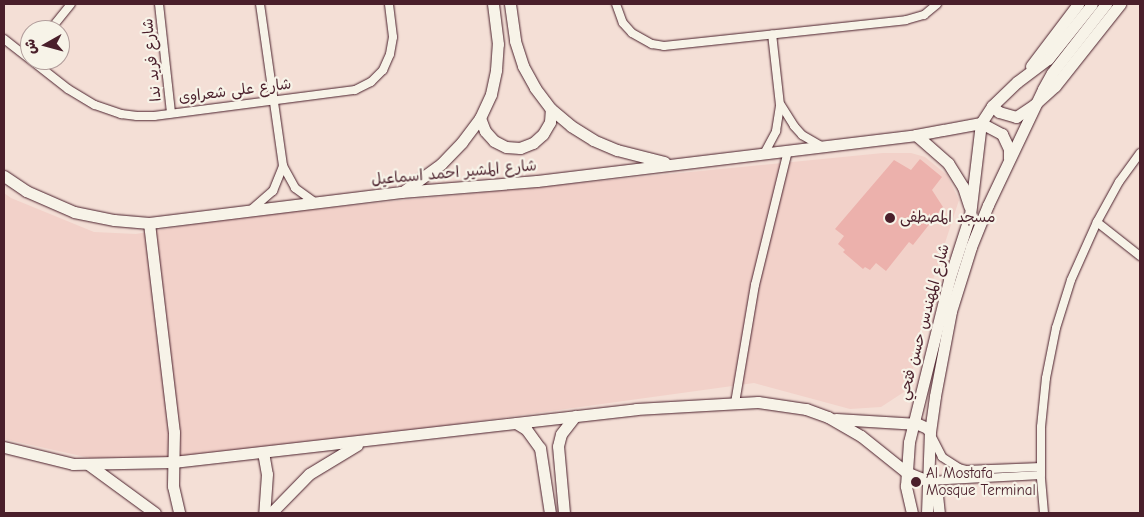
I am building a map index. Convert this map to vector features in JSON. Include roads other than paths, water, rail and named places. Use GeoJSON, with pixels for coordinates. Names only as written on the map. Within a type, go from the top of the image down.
{"type":"FeatureCollection","features":[{"type":"Feature","properties":{"kind":"main road"},"geometry":{"type":"LineString","coordinates":[[401,192],[441,164],[462,142],[480,118],[490,94],[496,70],[498,44],[494,4]]}},
{"type":"Feature","properties":{"kind":"main road"},"geometry":{"type":"LineString","coordinates":[[510,4],[515,41],[523,66],[535,88],[551,108],[571,126],[593,140],[644,158],[678,164]]}},
{"type":"Feature","properties":{"kind":"main road"},"geometry":{"type":"LineString","coordinates":[[1017,82],[1039,57],[1078,4]]}},
{"type":"Feature","properties":{"kind":"main road","name":"شارع المهندس حسن فتحي"},"geometry":{"type":"LineString","coordinates":[[911,511],[906,472],[913,424],[949,280],[970,215],[981,123],[992,106],[1017,82],[1048,59],[1092,4]]}},
{"type":"Feature","properties":{"kind":"main road","name":"شارع المهندس حسن فتحي"},"geometry":{"type":"LineString","coordinates":[[927,511],[930,432],[935,396],[943,345],[961,277],[988,205],[1034,106],[1052,73],[1106,4]]}},
{"type":"Feature","properties":{"kind":"main road"},"geometry":{"type":"LineString","coordinates":[[992,106],[1000,112],[1016,117],[1034,106],[1056,86],[1120,4]]}},
{"type":"Feature","properties":{"kind":"main road"},"geometry":{"type":"LineString","coordinates":[[480,118],[485,130],[494,141],[506,147],[520,148],[533,143],[544,134],[550,122],[551,108]]}},
{"type":"Feature","properties":{"kind":"main road"},"geometry":{"type":"LineString","coordinates":[[981,123],[996,129],[1002,134],[1009,149],[1009,158]]}},
{"type":"Feature","properties":{"kind":"main road","name":"شارع المشير احمد اسماعيل"},"geometry":{"type":"LineString","coordinates":[[4,176],[26,191],[74,212],[114,220],[149,223],[401,192],[537,181],[764,154],[916,135],[981,123]]}},
{"type":"Feature","properties":{"kind":"main road"},"geometry":{"type":"LineString","coordinates":[[916,135],[938,152],[957,174],[968,201],[970,215]]}},
{"type":"Feature","properties":{"kind":"main road"},"geometry":{"type":"LineString","coordinates":[[149,223],[174,432],[173,486],[179,513]]}},
{"type":"Feature","properties":{"kind":"main road"},"geometry":{"type":"LineString","coordinates":[[922,391],[927,397],[935,396]]}},
{"type":"Feature","properties":{"kind":"main road"},"geometry":{"type":"LineString","coordinates":[[4,447],[73,464],[173,462],[669,406],[736,403],[780,405],[806,409],[828,418],[869,442],[906,472],[928,481],[937,495],[939,513]]}},
{"type":"Feature","properties":{"kind":"main road"},"geometry":{"type":"LineString","coordinates":[[564,513],[558,446],[564,429],[576,416]]}},
{"type":"Feature","properties":{"kind":"main road"},"geometry":{"type":"LineString","coordinates":[[828,418],[923,425],[930,432]]}},
{"type":"Feature","properties":{"kind":"main road"},"geometry":{"type":"LineString","coordinates":[[516,423],[526,429],[540,448],[550,513]]}},
{"type":"Feature","properties":{"kind":"main road"},"geometry":{"type":"LineString","coordinates":[[271,513],[291,490],[309,474],[363,442]]}},
{"type":"Feature","properties":{"kind":"main road"},"geometry":{"type":"LineString","coordinates":[[4,453],[19,452]]}},
{"type":"Feature","properties":{"kind":"main road"},"geometry":{"type":"LineString","coordinates":[[263,452],[267,474],[264,513]]}},
{"type":"Feature","properties":{"kind":"main road"},"geometry":{"type":"LineString","coordinates":[[88,464],[155,513]]}},
{"type":"Feature","properties":{"kind":"main road"},"geometry":{"type":"LineString","coordinates":[[911,511],[917,499],[922,499],[926,502],[927,511]]}},
{"type":"Feature","properties":{"kind":"street"},"geometry":{"type":"LineString","coordinates":[[58,20],[71,4]]}},
{"type":"Feature","properties":{"kind":"street","name":"شارع فريد ندا"},"geometry":{"type":"LineString","coordinates":[[159,4],[171,113]]}},
{"type":"Feature","properties":{"kind":"street"},"geometry":{"type":"LineString","coordinates":[[260,4],[283,166],[295,188],[314,202]]}},
{"type":"Feature","properties":{"kind":"street","name":"شارع على شعراوى"},"geometry":{"type":"LineString","coordinates":[[45,70],[81,98],[104,109],[137,116],[355,90],[370,82],[383,70],[390,54],[393,37],[389,4]]}},
{"type":"Feature","properties":{"kind":"street"},"geometry":{"type":"LineString","coordinates":[[616,4],[623,23],[632,33],[652,44],[664,46],[915,18],[932,10],[937,4]]}},
{"type":"Feature","properties":{"kind":"street"},"geometry":{"type":"LineString","coordinates":[[764,154],[776,131],[780,105],[772,34]]}},
{"type":"Feature","properties":{"kind":"street","name":"شارع على شعراوى"},"geometry":{"type":"LineString","coordinates":[[4,39],[20,51]]}},
{"type":"Feature","properties":{"kind":"street"},"geometry":{"type":"LineString","coordinates":[[780,105],[802,135],[822,147]]}},
{"type":"Feature","properties":{"kind":"street"},"geometry":{"type":"LineString","coordinates":[[736,403],[747,324],[756,279],[788,151]]}},
{"type":"Feature","properties":{"kind":"street"},"geometry":{"type":"LineString","coordinates":[[1044,513],[1041,471],[1042,412],[1051,353],[1071,280],[1097,222],[1119,182],[1140,153]]}},
{"type":"Feature","properties":{"kind":"street"},"geometry":{"type":"LineString","coordinates":[[249,211],[273,191],[283,166]]}},
{"type":"Feature","properties":{"kind":"street"},"geometry":{"type":"LineString","coordinates":[[1097,222],[1140,256]]}},
{"type":"Feature","properties":{"kind":"street"},"geometry":{"type":"LineString","coordinates":[[930,432],[934,445],[942,457],[959,468],[966,470],[1041,471]]}},
{"type":"Feature","properties":{"kind":"street"},"geometry":{"type":"LineString","coordinates":[[928,481],[952,481],[1041,471]]}},
{"type":"Feature","properties":{"kind":"place","name":"مسجد المصطفى"},"geometry":{"type":"Point","coordinates":[890,218]}},
{"type":"Feature","properties":{"kind":"place","name":"Al Mostafa Mosque Terminal"},"geometry":{"type":"Point","coordinates":[916,482]}}]}
